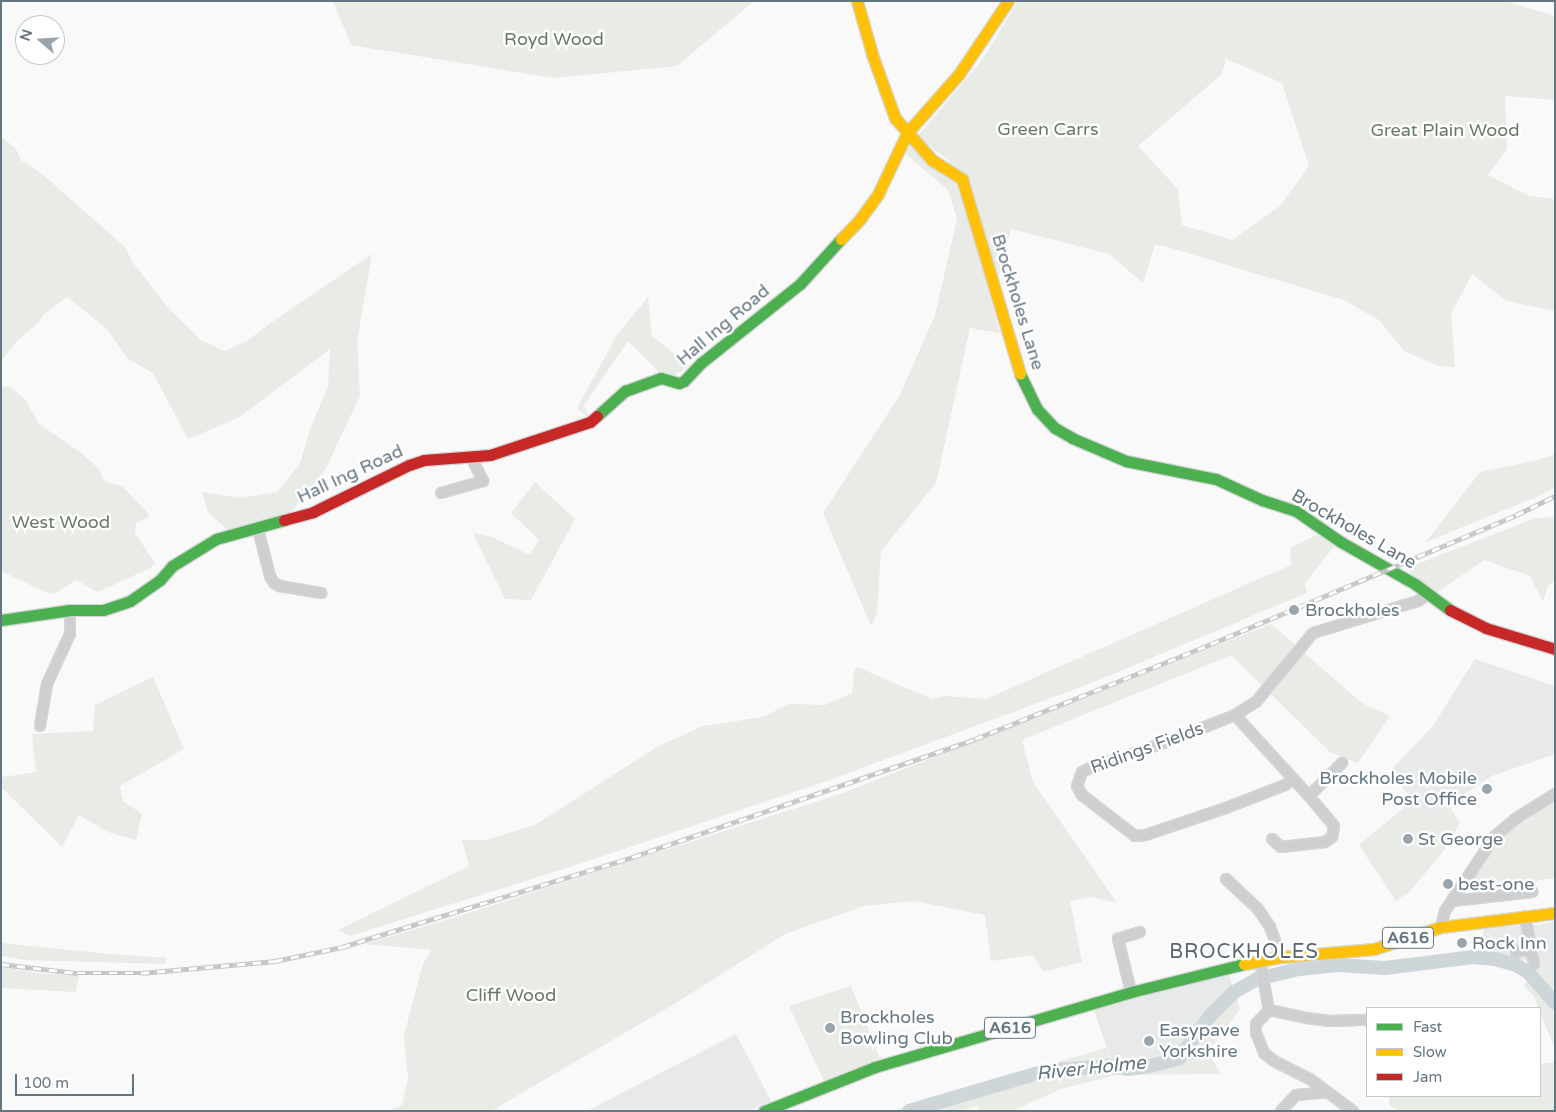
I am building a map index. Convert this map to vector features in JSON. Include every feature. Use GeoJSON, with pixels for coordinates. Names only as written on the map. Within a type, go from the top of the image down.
{"type":"FeatureCollection","features":[{"type":"Feature","properties":{"kind":"street","name":"Brockholes Lane"},"geometry":{"type":"LineString","coordinates":[[857,1],[872,57],[894,118],[932,160],[962,179],[1016,365],[1037,409],[1055,428],[1072,438],[1126,461],[1216,479],[1296,511],[1341,542],[1375,559],[1448,608],[1486,628],[1531,640],[1555,649]]}},
{"type":"Feature","properties":{"kind":"street","name":"Hall Ing Road"},"geometry":{"type":"LineString","coordinates":[[1,620],[70,610],[103,610],[130,601],[160,580],[172,566],[216,539],[258,529],[313,512],[409,465],[424,460],[472,458],[490,455],[590,422],[624,391],[661,378],[680,383],[684,381],[701,363],[800,284],[860,219],[878,194],[907,134],[958,74],[1008,1]]}},
{"type":"Feature","properties":{"kind":"street"},"geometry":{"type":"LineString","coordinates":[[441,492],[483,481],[472,458]]}},
{"type":"Feature","properties":{"kind":"street"},"geometry":{"type":"LineString","coordinates":[[258,529],[270,576],[274,582],[280,586],[321,593]]}},
{"type":"Feature","properties":{"kind":"street","name":"Ridings Fields"},"geometry":{"type":"LineString","coordinates":[[1293,779],[1285,785],[1226,808],[1146,835],[1135,836],[1082,794],[1077,786],[1082,772],[1088,769],[1175,739],[1235,715],[1256,702],[1313,633],[1418,601],[1428,594]]}},
{"type":"Feature","properties":{"kind":"street"},"geometry":{"type":"LineString","coordinates":[[40,726],[47,684],[70,634],[70,610]]}},
{"type":"Feature","properties":{"kind":"street"},"geometry":{"type":"LineString","coordinates":[[1235,715],[1334,826],[1332,837],[1325,842],[1288,848],[1281,847],[1272,839]]}},
{"type":"Feature","properties":{"kind":"street"},"geometry":{"type":"LineString","coordinates":[[1309,796],[1342,763]]}},
{"type":"Feature","properties":{"kind":"street"},"geometry":{"type":"LineString","coordinates":[[1441,928],[1443,917],[1452,901],[1495,836],[1515,818],[1555,794]]}},
{"type":"Feature","properties":{"kind":"street"},"geometry":{"type":"LineString","coordinates":[[1226,879],[1258,909],[1270,927],[1281,957]]}},
{"type":"Feature","properties":{"kind":"street"},"geometry":{"type":"LineString","coordinates":[[1452,901],[1532,892]]}},
{"type":"Feature","properties":{"kind":"street","name":"A616"},"geometry":{"type":"LineString","coordinates":[[764,1111],[875,1067],[1131,992],[1261,965],[1281,957],[1374,949],[1441,928],[1555,913]]}},
{"type":"Feature","properties":{"kind":"street"},"geometry":{"type":"LineString","coordinates":[[1525,916],[1534,964]]}},
{"type":"Feature","properties":{"kind":"street"},"geometry":{"type":"LineString","coordinates":[[1131,992],[1118,939],[1140,932]]}},
{"type":"Feature","properties":{"kind":"street"},"geometry":{"type":"LineString","coordinates":[[1516,952],[1531,949]]}},
{"type":"Feature","properties":{"kind":"street"},"geometry":{"type":"LineString","coordinates":[[1261,965],[1269,1010]]}},
{"type":"Feature","properties":{"kind":"street"},"geometry":{"type":"LineString","coordinates":[[1353,1111],[1310,1079],[1274,1061],[1264,1053],[1256,1033],[1256,1024],[1262,1015],[1269,1010],[1322,1020],[1366,1020]]}},
{"type":"Feature","properties":{"kind":"street"},"geometry":{"type":"LineString","coordinates":[[1281,1111],[1296,1095],[1328,1092]]}},
{"type":"Feature","properties":{"kind":"shaded area"},"geometry":{"type":"Polygon","coordinates":[[[1475,659],[1555,686],[1555,754],[1492,776],[1428,818],[1389,772],[1433,726],[1475,659]]]}},
{"type":"Feature","properties":{"kind":"shaded area"},"geometry":{"type":"Polygon","coordinates":[[[1555,921],[1555,987],[1539,963],[1480,953],[1484,928],[1539,925],[1555,921]]]}},
{"type":"Feature","properties":{"kind":"shaded area"},"geometry":{"type":"Polygon","coordinates":[[[1229,974],[1235,994],[1178,1052],[1111,1059],[1093,1008],[1229,974]]]}},
{"type":"Feature","properties":{"kind":"shaded area"},"geometry":{"type":"Polygon","coordinates":[[[736,1034],[771,1101],[748,1111],[587,1111],[736,1034]]]}},
{"type":"Feature","properties":{"kind":"green space","name":"Royd Wood"},"geometry":{"type":"Polygon","coordinates":[[[333,1],[754,1],[677,66],[553,78],[351,45],[333,1]]]}},
{"type":"Feature","properties":{"kind":"green space"},"geometry":{"type":"Polygon","coordinates":[[[1018,1],[1505,1],[1555,16],[1555,100],[1505,96],[1507,149],[1488,175],[1529,196],[1555,199],[1555,311],[1507,301],[1472,274],[1451,314],[1455,367],[1438,366],[1404,351],[1379,320],[1344,300],[1164,246],[1155,245],[1143,283],[1109,254],[1011,229],[997,283],[969,178],[918,136],[982,60],[1018,1]],[[1226,59],[1222,74],[1138,146],[1178,189],[1182,225],[1232,240],[1280,206],[1309,166],[1282,83],[1226,59]]]}},
{"type":"Feature","properties":{"kind":"green space"},"geometry":{"type":"Polygon","coordinates":[[[1,136],[16,149],[21,160],[41,173],[125,247],[133,263],[170,310],[201,340],[224,351],[247,341],[372,254],[357,342],[360,396],[325,470],[290,513],[228,530],[208,512],[202,492],[240,498],[277,492],[300,464],[310,429],[328,387],[330,349],[238,418],[188,439],[153,373],[128,359],[106,328],[67,297],[43,315],[39,322],[17,341],[1,361],[1,136]]]}},
{"type":"Feature","properties":{"kind":"green space"},"geometry":{"type":"Polygon","coordinates":[[[909,142],[959,181],[1000,333],[970,328],[936,483],[881,551],[877,613],[871,626],[823,513],[900,395],[935,315],[957,219],[948,190],[905,153],[909,142]]]}},
{"type":"Feature","properties":{"kind":"green space"},"geometry":{"type":"Polygon","coordinates":[[[648,297],[652,336],[689,365],[676,375],[662,375],[628,341],[584,405],[589,418],[577,408],[617,335],[648,297]]]}},
{"type":"Feature","properties":{"kind":"green space","name":"West Wood"},"geometry":{"type":"Polygon","coordinates":[[[1,386],[10,387],[25,399],[39,424],[80,452],[98,468],[105,482],[122,486],[149,514],[147,518],[136,523],[135,533],[155,563],[150,568],[98,592],[76,580],[56,593],[50,594],[1,571],[1,386]]]}},
{"type":"Feature","properties":{"kind":"green space"},"geometry":{"type":"Polygon","coordinates":[[[1555,454],[1555,487],[1539,496],[1426,542],[1480,472],[1538,460],[1555,454]]]}},
{"type":"Feature","properties":{"kind":"green space"},"geometry":{"type":"Polygon","coordinates":[[[535,482],[575,519],[531,600],[505,599],[473,533],[492,537],[530,555],[539,540],[511,513],[535,482]]]}},
{"type":"Feature","properties":{"kind":"green space"},"geometry":{"type":"Polygon","coordinates":[[[1555,517],[1555,581],[1548,585],[1543,602],[1530,576],[1484,560],[1435,594],[1414,580],[1409,571],[1417,564],[1536,518],[1555,517]]]}},
{"type":"Feature","properties":{"kind":"green space"},"geometry":{"type":"Polygon","coordinates":[[[1321,533],[1337,543],[1305,583],[1307,593],[1094,682],[824,782],[573,866],[350,936],[338,930],[469,866],[462,840],[486,840],[535,825],[657,747],[703,726],[763,717],[789,704],[825,705],[852,693],[854,672],[857,667],[932,699],[945,696],[986,699],[1291,565],[1290,548],[1321,533]]]}},
{"type":"Feature","properties":{"kind":"green space","name":"Cliff Wood"},"geometry":{"type":"Polygon","coordinates":[[[1271,624],[1362,703],[1390,716],[1358,763],[1330,752],[1231,655],[1022,740],[1033,782],[1117,903],[1092,897],[1070,901],[1082,962],[1043,972],[1033,955],[991,961],[985,915],[914,901],[864,906],[785,934],[671,1006],[491,1111],[388,1111],[402,1105],[408,1078],[404,1035],[423,964],[431,950],[365,944],[459,916],[843,793],[1271,624]]]}},
{"type":"Feature","properties":{"kind":"green space"},"geometry":{"type":"Polygon","coordinates":[[[153,677],[184,749],[120,786],[123,801],[142,814],[136,840],[108,832],[79,815],[62,847],[1,787],[1,772],[3,777],[36,772],[32,734],[93,731],[95,705],[153,677]]]}},
{"type":"Feature","properties":{"kind":"green space"},"geometry":{"type":"Polygon","coordinates":[[[1555,799],[1555,878],[1465,890],[1490,850],[1502,837],[1521,820],[1526,822],[1528,814],[1555,799]]]}},
{"type":"Feature","properties":{"kind":"green space"},"geometry":{"type":"Polygon","coordinates":[[[1413,800],[1428,817],[1448,804],[1460,823],[1443,852],[1409,892],[1396,901],[1359,845],[1413,800]]]}},
{"type":"Feature","properties":{"kind":"green space"},"geometry":{"type":"Polygon","coordinates":[[[1,943],[167,958],[165,964],[26,960],[1,956],[1,943]]]}},
{"type":"Feature","properties":{"kind":"green space"},"geometry":{"type":"Polygon","coordinates":[[[1539,963],[1555,987],[1555,1049],[1541,1015],[1541,1007],[1538,1007],[1533,995],[1524,986],[1539,963]]]}},
{"type":"Feature","properties":{"kind":"green space"},"geometry":{"type":"Polygon","coordinates":[[[1,967],[38,973],[79,976],[76,992],[1,988],[1,967]]]}},
{"type":"Feature","properties":{"kind":"green space"},"geometry":{"type":"Polygon","coordinates":[[[851,986],[880,1058],[824,1081],[789,1006],[851,986]]]}},
{"type":"Feature","properties":{"kind":"green space"},"geometry":{"type":"Polygon","coordinates":[[[1235,994],[1240,1009],[1208,1053],[1221,1074],[1116,1075],[1061,1089],[1012,1111],[977,1111],[980,1106],[956,1111],[891,1111],[1106,1048],[1112,1059],[1178,1052],[1235,994]]]}},
{"type":"Feature","properties":{"kind":"green space"},"geometry":{"type":"Polygon","coordinates":[[[1555,1062],[1555,1111],[1399,1111],[1389,1105],[1389,1097],[1541,1097],[1541,1064],[1555,1062]]]}},
{"type":"Feature","properties":{"kind":"waterway","name":"River Holme"},"geometry":{"type":"LineString","coordinates":[[909,1111],[1045,1071],[1110,1066],[1128,1069],[1150,1066],[1179,1058],[1210,1016],[1234,992],[1257,979],[1299,969],[1337,965],[1385,968],[1473,957],[1495,959],[1516,965],[1528,972],[1555,1003]]}},
{"type":"Feature","properties":{"kind":"railway"},"geometry":{"type":"LineString","coordinates":[[1,964],[77,973],[141,973],[275,961],[342,947],[633,857],[975,739],[1211,644],[1516,515],[1555,496]]}},
{"type":"Feature","properties":{"kind":"traffic: fast"},"geometry":{"type":"LineString","coordinates":[[597,416],[625,391],[661,378],[679,383],[684,381],[701,363],[800,284],[841,239]]}},
{"type":"Feature","properties":{"kind":"traffic: fast"},"geometry":{"type":"LineString","coordinates":[[1020,374],[1037,409],[1055,428],[1072,438],[1126,461],[1216,479],[1262,500],[1296,511],[1341,542],[1415,584],[1450,610]]}},
{"type":"Feature","properties":{"kind":"traffic: fast"},"geometry":{"type":"LineString","coordinates":[[1,620],[70,610],[103,610],[130,601],[160,580],[172,566],[216,539],[284,520]]}},
{"type":"Feature","properties":{"kind":"traffic: fast"},"geometry":{"type":"LineString","coordinates":[[764,1111],[875,1067],[1131,992],[1244,964]]}},
{"type":"Feature","properties":{"kind":"traffic: slow"},"geometry":{"type":"LineString","coordinates":[[857,1],[873,57],[895,118],[932,160],[962,179],[1020,374]]}},
{"type":"Feature","properties":{"kind":"traffic: slow"},"geometry":{"type":"LineString","coordinates":[[841,239],[860,219],[878,194],[907,133],[959,74],[1008,1]]}},
{"type":"Feature","properties":{"kind":"traffic: slow"},"geometry":{"type":"LineString","coordinates":[[1244,964],[1281,957],[1374,949],[1441,927],[1555,913]]}},
{"type":"Feature","properties":{"kind":"traffic: jam"},"geometry":{"type":"LineString","coordinates":[[284,520],[313,512],[409,465],[424,460],[490,455],[590,422],[597,416]]}},
{"type":"Feature","properties":{"kind":"traffic: jam"},"geometry":{"type":"LineString","coordinates":[[1450,610],[1486,628],[1555,649]]}},
{"type":"Feature","properties":{"kind":"place","name":"Brockholes"},"geometry":{"type":"Point","coordinates":[1294,610]}},
{"type":"Feature","properties":{"kind":"place","name":"Brockholes Mobile Post Office"},"geometry":{"type":"Point","coordinates":[1487,789]}},
{"type":"Feature","properties":{"kind":"place","name":"St George"},"geometry":{"type":"Point","coordinates":[1408,839]}},
{"type":"Feature","properties":{"kind":"place","name":"best-one"},"geometry":{"type":"Point","coordinates":[1448,884]}},
{"type":"Feature","properties":{"kind":"place","name":"Rock Inn"},"geometry":{"type":"Point","coordinates":[1462,943]}},
{"type":"Feature","properties":{"kind":"place","name":"Brockholes Bowling Club"},"geometry":{"type":"Point","coordinates":[830,1028]}},
{"type":"Feature","properties":{"kind":"place","name":"Easypave Yorkshire"},"geometry":{"type":"Point","coordinates":[1149,1041]}},
{"type":"Feature","properties":{"kind":"district","name":"BROCKHOLES"},"geometry":{"type":"Point","coordinates":[1244,952]}},
{"type":"Feature","properties":{"kind":"park label","name":"Green Carrs"},"geometry":{"type":"Point","coordinates":[1048,129]}},
{"type":"Feature","properties":{"kind":"park label","name":"Great Plain Wood"},"geometry":{"type":"Point","coordinates":[1445,130]}}]}
